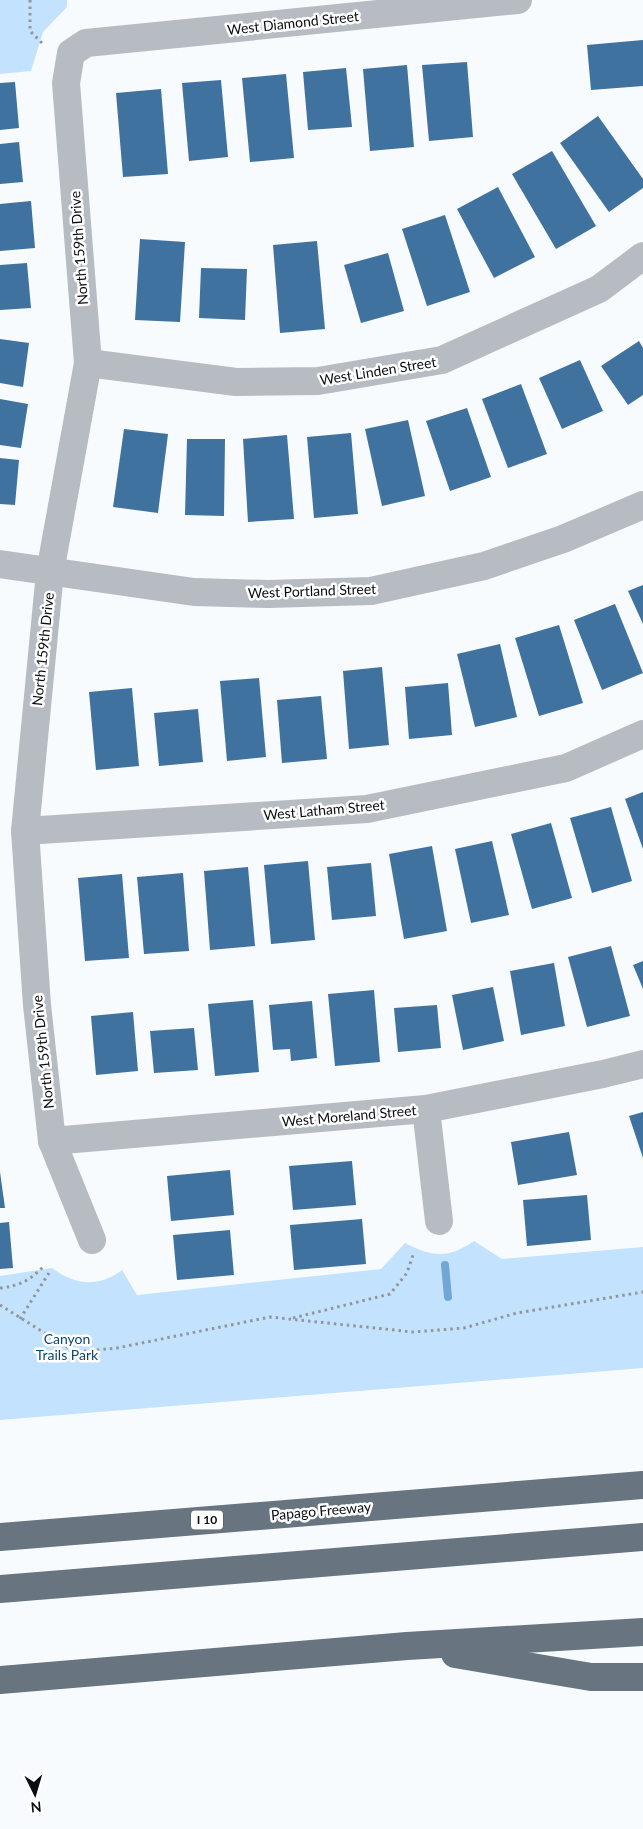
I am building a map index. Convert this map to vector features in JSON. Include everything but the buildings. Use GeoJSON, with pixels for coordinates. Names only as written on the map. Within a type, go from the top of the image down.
{"type":"FeatureCollection","features":[{"type":"Feature","properties":{"kind":"highway"},"geometry":{"type":"LineString","coordinates":[[610,1487],[643,1477]]}},
{"type":"Feature","properties":{"kind":"highway","name":"Papago Freeway"},"geometry":{"type":"LineString","coordinates":[[0,1537],[643,1485]]}},
{"type":"Feature","properties":{"kind":"highway"},"geometry":{"type":"LineString","coordinates":[[0,1589],[643,1537]]}},
{"type":"Feature","properties":{"kind":"highway"},"geometry":{"type":"LineString","coordinates":[[0,1680],[407,1646],[643,1632]]}},
{"type":"Feature","properties":{"kind":"highway"},"geometry":{"type":"LineString","coordinates":[[407,1646],[590,1677],[643,1677]]}},
{"type":"Feature","properties":{"kind":"street","name":"West Diamond Street"},"geometry":{"type":"LineString","coordinates":[[71,53],[86,43],[518,0]]}},
{"type":"Feature","properties":{"kind":"street","name":"North 159th Drive"},"geometry":{"type":"LineString","coordinates":[[71,53],[66,83],[88,363],[50,572],[25,831],[37,1005],[52,1141],[92,1240]]}},
{"type":"Feature","properties":{"kind":"street","name":"West Linden Street"},"geometry":{"type":"LineString","coordinates":[[88,363],[236,382],[318,381],[442,360],[599,289],[643,256]]}},
{"type":"Feature","properties":{"kind":"street","name":"West Portland Street"},"geometry":{"type":"LineString","coordinates":[[0,564],[194,592],[268,594],[371,590],[484,566],[563,539],[643,505]]}},
{"type":"Feature","properties":{"kind":"street","name":"West Latham Street"},"geometry":{"type":"LineString","coordinates":[[25,831],[367,809],[566,768],[643,734]]}},
{"type":"Feature","properties":{"kind":"street","name":"West Moreland Street"},"geometry":{"type":"LineString","coordinates":[[52,1141],[426,1109],[603,1074],[643,1064]]}},
{"type":"Feature","properties":{"kind":"street"},"geometry":{"type":"LineString","coordinates":[[426,1109],[440,1221]]}},
{"type":"Feature","properties":{"kind":"path"},"geometry":{"type":"LineString","coordinates":[[30,0],[30,31],[43,44]]}},
{"type":"Feature","properties":{"kind":"path"},"geometry":{"type":"LineString","coordinates":[[290,1319],[390,1294],[408,1273],[414,1252]]}},
{"type":"Feature","properties":{"kind":"path"},"geometry":{"type":"LineString","coordinates":[[0,1288],[17,1286],[31,1279],[43,1267]]}},
{"type":"Feature","properties":{"kind":"path"},"geometry":{"type":"LineString","coordinates":[[20,1319],[49,1273]]}},
{"type":"Feature","properties":{"kind":"path"},"geometry":{"type":"LineString","coordinates":[[0,1305],[75,1352],[117,1348],[270,1318],[413,1332],[464,1328],[517,1313],[643,1292]]}},
{"type":"Feature","properties":{"kind":"green space"},"geometry":{"type":"Polygon","coordinates":[[[0,0],[67,0],[67,7],[43,32],[31,71],[0,74],[0,0]]]}},
{"type":"Feature","properties":{"kind":"green space","name":"Canyon Trails Park"},"geometry":{"type":"Polygon","coordinates":[[[474,1241],[502,1259],[643,1247],[643,1368],[0,1420],[0,1276],[52,1268],[78,1281],[95,1282],[113,1276],[122,1270],[137,1295],[381,1269],[405,1243],[424,1251],[440,1254],[456,1251],[474,1241]]]}},
{"type":"Feature","properties":{"kind":"waterway"},"geometry":{"type":"LineString","coordinates":[[445,1265],[448,1297]]}}]}
